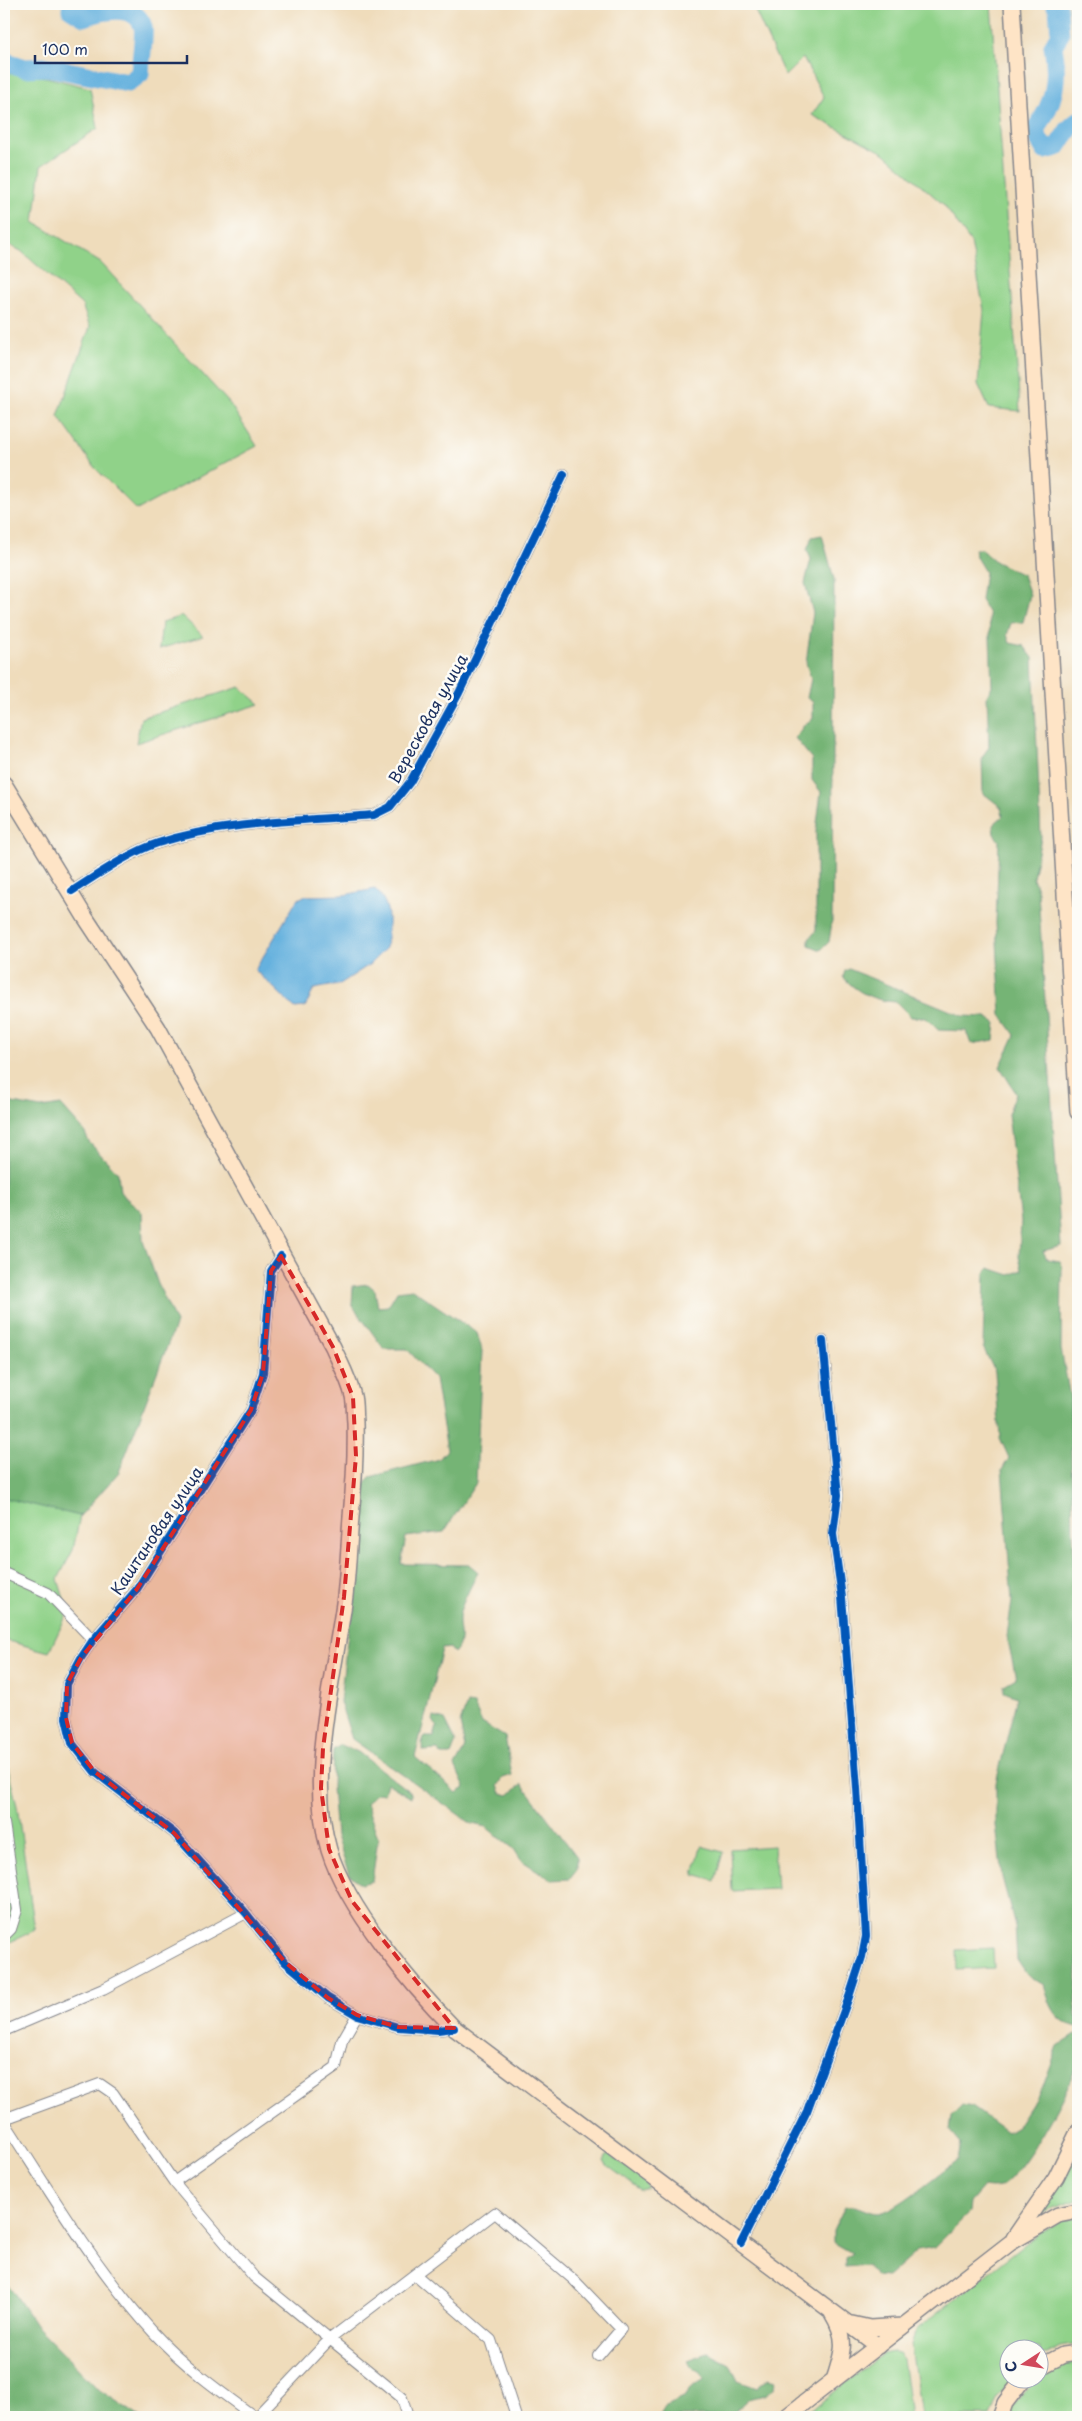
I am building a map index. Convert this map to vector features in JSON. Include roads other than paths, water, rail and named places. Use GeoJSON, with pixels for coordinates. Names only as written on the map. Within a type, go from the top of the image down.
{"type":"FeatureCollection","features":[{"type":"Feature","properties":{"kind":"main road"},"geometry":{"type":"LineString","coordinates":[[1012,4],[1052,649],[1072,929],[1078,1112]]}},
{"type":"Feature","properties":{"kind":"main road"},"geometry":{"type":"LineString","coordinates":[[4,784],[72,891],[85,916],[158,1028],[281,1256],[333,1347],[354,1397],[356,1456],[345,1587],[323,1748],[321,1788],[324,1823],[329,1849],[339,1877],[352,1901],[397,1962],[454,2028],[878,2346]]}},
{"type":"Feature","properties":{"kind":"main road"},"geometry":{"type":"LineString","coordinates":[[1010,2243],[1056,2177],[1078,2132]]}},
{"type":"Feature","properties":{"kind":"main road"},"geometry":{"type":"LineString","coordinates":[[786,2417],[1010,2243],[1058,2215],[1078,2211]]}},
{"type":"Feature","properties":{"kind":"main road"},"geometry":{"type":"LineString","coordinates":[[830,2309],[843,2337],[844,2349],[834,2380]]}},
{"type":"Feature","properties":{"kind":"main road"},"geometry":{"type":"LineString","coordinates":[[849,2324],[870,2328],[902,2326]]}},
{"type":"Feature","properties":{"kind":"main road"},"geometry":{"type":"LineString","coordinates":[[1050,2362],[1063,2355],[1078,2353]]}},
{"type":"Feature","properties":{"kind":"main road"},"geometry":{"type":"LineString","coordinates":[[1000,2417],[1006,2403],[1017,2388]]}},
{"type":"Feature","properties":{"kind":"street","name":"Вересковая улица"},"geometry":{"type":"LineString","coordinates":[[72,891],[107,869],[157,843],[235,826],[374,815],[390,807],[410,782],[459,693],[564,474]]}},
{"type":"Feature","properties":{"kind":"street","name":"Каштановая улица"},"geometry":{"type":"LineString","coordinates":[[281,1256],[271,1272],[263,1373],[251,1410],[137,1589],[93,1640],[67,1684],[66,1718],[72,1743],[96,1772],[174,1833],[246,1913],[285,1962],[328,1998],[357,2015],[398,2027],[438,2030],[454,2028]]}},
{"type":"Feature","properties":{"kind":"street"},"geometry":{"type":"LineString","coordinates":[[741,2243],[811,2102],[862,1957],[866,1936],[842,1597],[833,1534],[838,1495],[823,1341]]}},
{"type":"Feature","properties":{"kind":"street"},"geometry":{"type":"LineString","coordinates":[[4,1573],[48,1593],[93,1640]]}},
{"type":"Feature","properties":{"kind":"street"},"geometry":{"type":"LineString","coordinates":[[4,1823],[16,1910],[11,1929],[4,1936]]}},
{"type":"Feature","properties":{"kind":"street"},"geometry":{"type":"LineString","coordinates":[[4,2031],[103,1989],[246,1913]]}},
{"type":"Feature","properties":{"kind":"street"},"geometry":{"type":"LineString","coordinates":[[174,2182],[336,2067],[342,2041],[357,2015]]}},
{"type":"Feature","properties":{"kind":"street"},"geometry":{"type":"LineString","coordinates":[[408,2417],[402,2398],[330,2339],[254,2277],[174,2182],[113,2093],[100,2084],[4,2120],[92,2257],[153,2332],[196,2373],[255,2417],[330,2339],[495,2213],[574,2280],[621,2329],[598,2356]]}},
{"type":"Feature","properties":{"kind":"street"},"geometry":{"type":"LineString","coordinates":[[416,2275],[491,2340],[516,2417]]}},
{"type":"Feature","properties":{"kind":"water"},"geometry":{"type":"Polygon","coordinates":[[[375,889],[385,902],[388,916],[388,931],[386,948],[369,965],[340,984],[314,989],[305,1007],[295,1008],[255,970],[297,900],[304,896],[344,895],[375,889]]]}},
{"type":"Feature","properties":{"kind":"waterway"},"geometry":{"type":"LineString","coordinates":[[4,61],[25,68],[47,67],[128,83],[140,74],[143,27],[139,19],[126,11],[117,10],[84,17],[71,9],[72,4]]}},
{"type":"Feature","properties":{"kind":"waterway"},"geometry":{"type":"LineString","coordinates":[[1055,4],[1058,8],[1060,34],[1053,46],[1056,69],[1054,91],[1047,111],[1034,131],[1045,150],[1057,147],[1069,129],[1078,121]]}}]}
